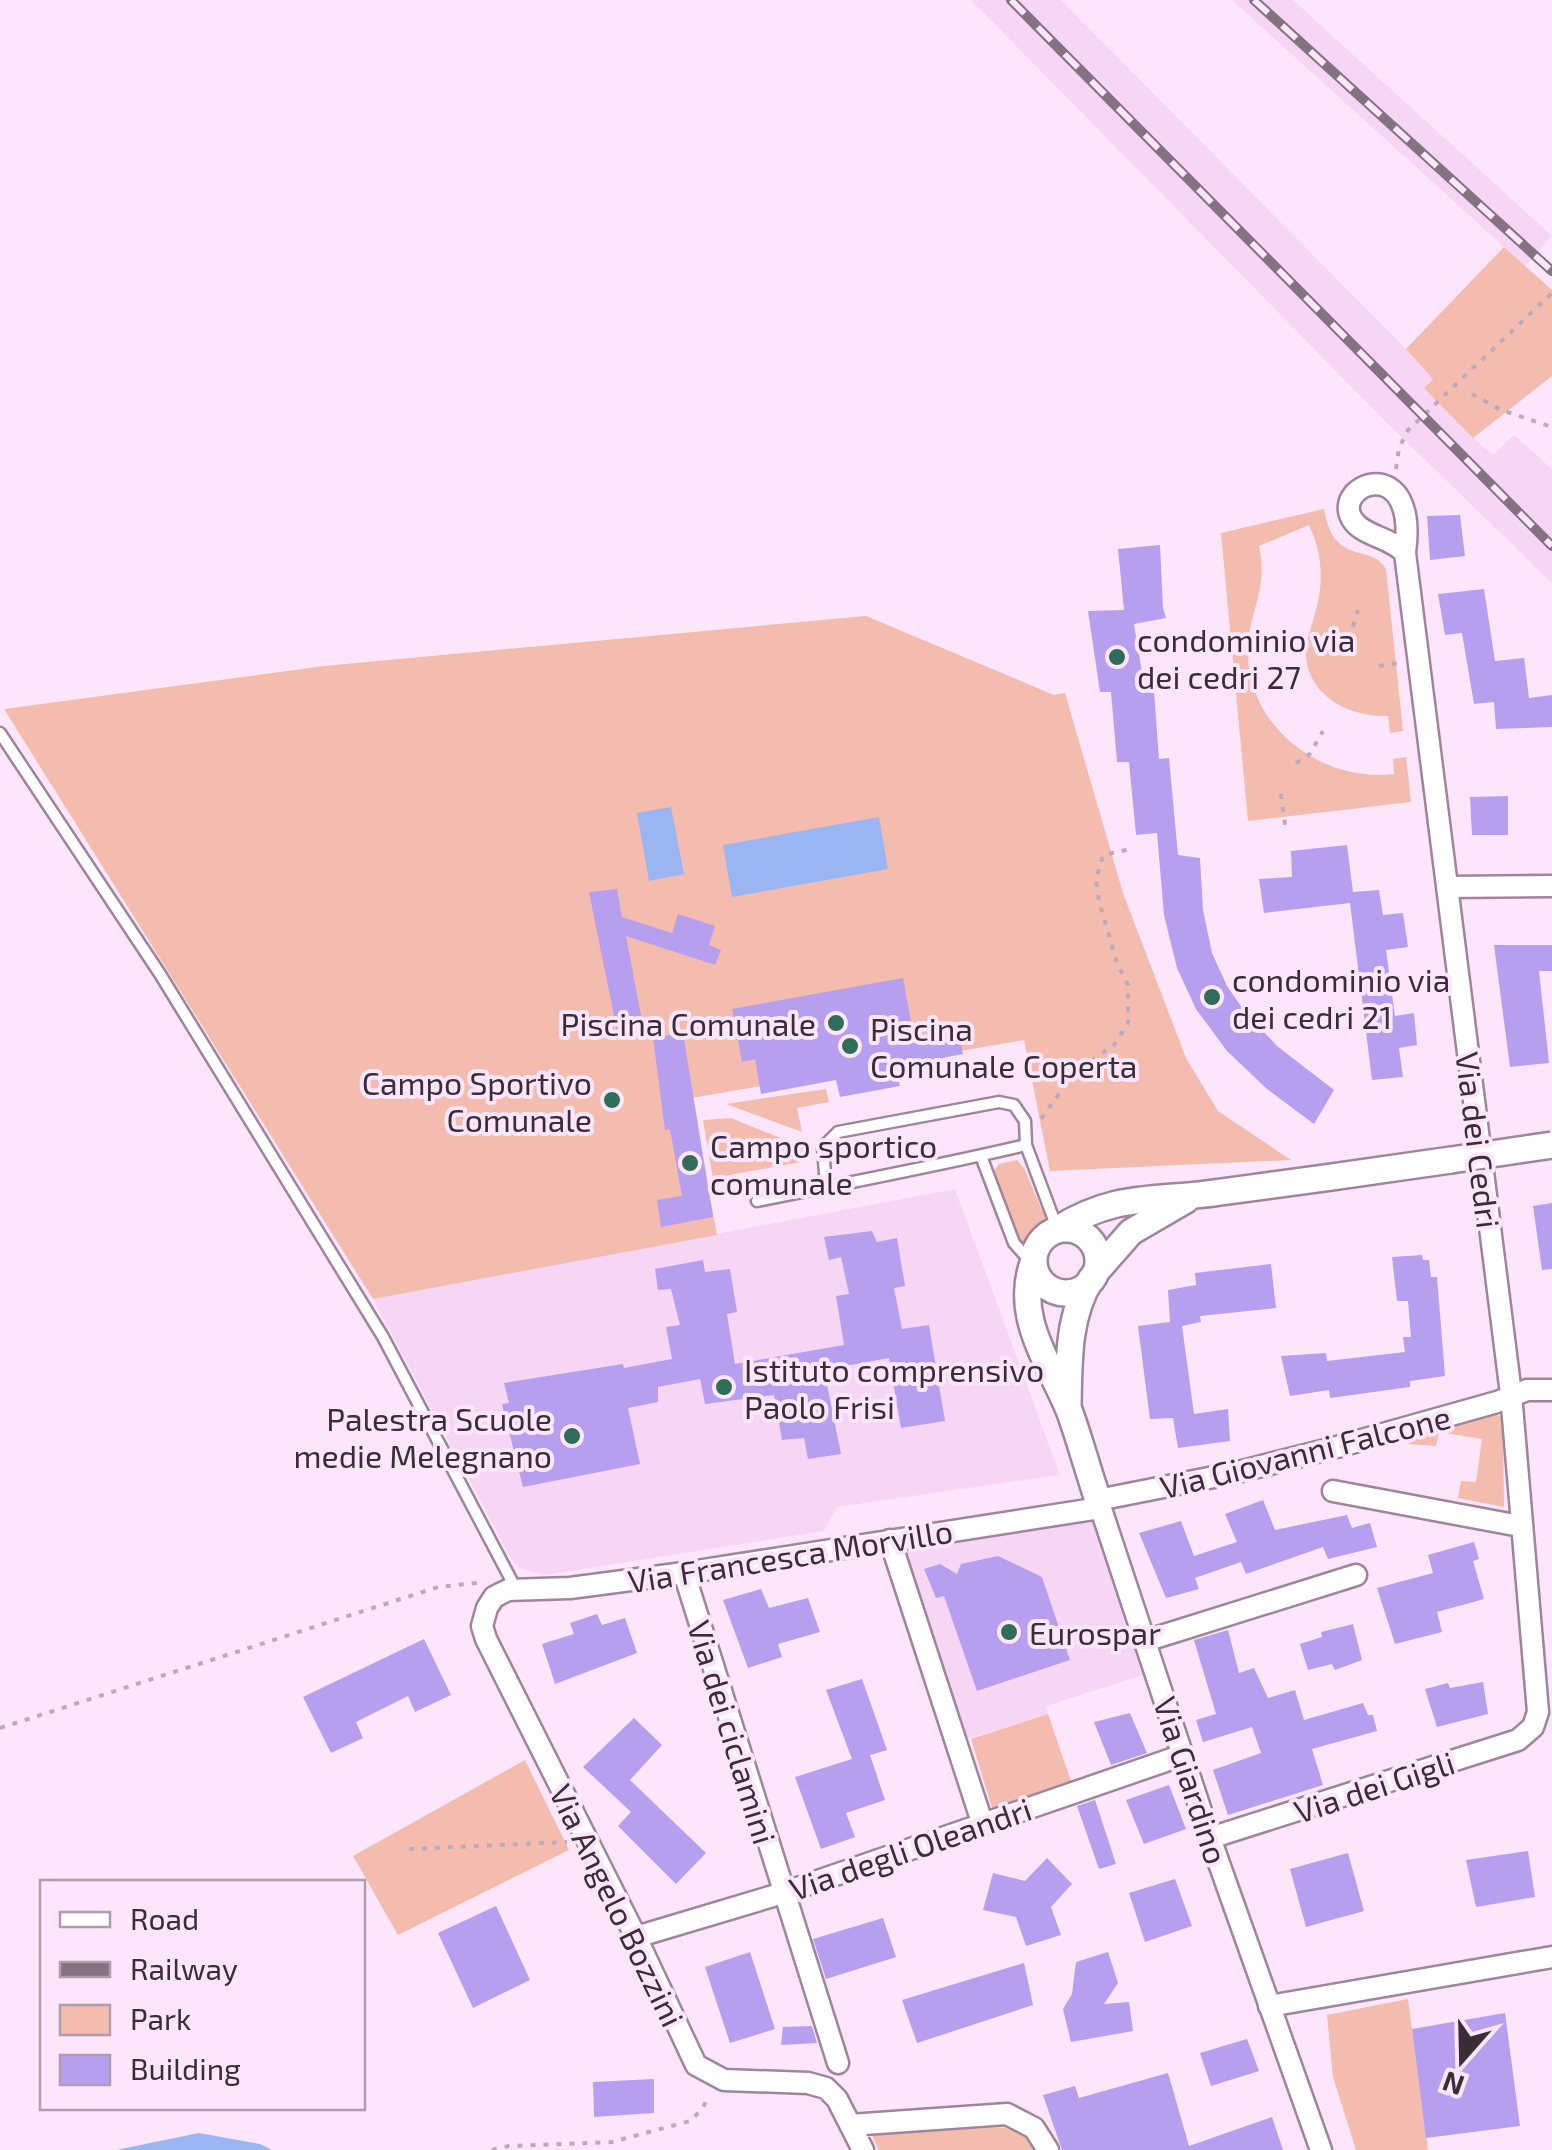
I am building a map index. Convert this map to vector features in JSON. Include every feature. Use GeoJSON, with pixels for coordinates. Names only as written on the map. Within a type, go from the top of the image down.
{"type":"FeatureCollection","features":[{"type":"Feature","properties":{"kind":"street"},"geometry":{"type":"LineString","coordinates":[[1394,491],[1380,484],[1366,484],[1350,501],[1349,512],[1361,528],[1392,541],[1405,553]]}},
{"type":"Feature","properties":{"kind":"street","name":"Via dei Cedri"},"geometry":{"type":"LineString","coordinates":[[1394,491],[1408,516],[1405,553],[1511,1394],[1538,1706],[1533,1727]]}},
{"type":"Feature","properties":{"kind":"street"},"geometry":{"type":"LineString","coordinates":[[1447,887],[1552,886]]}},
{"type":"Feature","properties":{"kind":"street","name":"Via Giardino"},"geometry":{"type":"LineString","coordinates":[[1321,2150],[1210,1838],[1068,1408],[1044,1360],[1026,1307],[1025,1289],[1042,1242],[1088,1212],[1112,1203],[1195,1196],[1552,1145]]}},
{"type":"Feature","properties":{"kind":"street","name":"Via Giardino"},"geometry":{"type":"LineString","coordinates":[[1068,1408],[1074,1324],[1084,1291],[1130,1232],[1195,1196]]}},
{"type":"Feature","properties":{"kind":"street"},"geometry":{"type":"LineString","coordinates":[[1032,1262],[1040,1282],[1058,1292],[1078,1290],[1093,1276],[1097,1264],[1092,1244],[1077,1231],[1058,1229]]}},
{"type":"Feature","properties":{"kind":"street","name":"Via Giovanni Falcone"},"geometry":{"type":"LineString","coordinates":[[1099,1504],[1337,1447],[1497,1402],[1511,1394],[1552,1390]]}},
{"type":"Feature","properties":{"kind":"street"},"geometry":{"type":"LineString","coordinates":[[1333,1491],[1520,1526]]}},
{"type":"Feature","properties":{"kind":"street","name":"Via Francesca Morvillo"},"geometry":{"type":"LineString","coordinates":[[487,1608],[498,1594],[516,1590],[570,1588],[684,1573],[1099,1504]]}},
{"type":"Feature","properties":{"kind":"street"},"geometry":{"type":"LineString","coordinates":[[890,1540],[982,1822]]}},
{"type":"Feature","properties":{"kind":"street","name":"Via dei ciclamini"},"geometry":{"type":"LineString","coordinates":[[684,1573],[838,2062]]}},
{"type":"Feature","properties":{"kind":"street"},"geometry":{"type":"LineString","coordinates":[[1145,1641],[1356,1575]]}},
{"type":"Feature","properties":{"kind":"street","name":"Via Angelo Bozzini"},"geometry":{"type":"LineString","coordinates":[[487,1608],[482,1626],[486,1639],[696,2065],[716,2078]]}},
{"type":"Feature","properties":{"kind":"street","name":"Via dei Gigli"},"geometry":{"type":"LineString","coordinates":[[1210,1838],[1518,1740],[1533,1727]]}},
{"type":"Feature","properties":{"kind":"street","name":"Via degli Oleandri"},"geometry":{"type":"LineString","coordinates":[[636,1937],[783,1893],[1184,1754]]}},
{"type":"Feature","properties":{"kind":"street"},"geometry":{"type":"LineString","coordinates":[[1269,2006],[1552,1957]]}},
{"type":"Feature","properties":{"kind":"street"},"geometry":{"type":"LineString","coordinates":[[716,2078],[826,2088],[838,2099],[862,2150]]}},
{"type":"Feature","properties":{"kind":"street"},"geometry":{"type":"LineString","coordinates":[[850,2124],[1007,2114],[1034,2128],[1048,2150]]}},
{"type":"Feature","properties":{"kind":"lane"},"geometry":{"type":"LineString","coordinates":[[0,733],[160,974],[383,1337],[516,1590]]}},
{"type":"Feature","properties":{"kind":"lane"},"geometry":{"type":"LineString","coordinates":[[826,1187],[823,1147],[831,1136],[844,1130],[999,1102],[1014,1105],[1022,1114],[1026,1145],[1058,1229]]}},
{"type":"Feature","properties":{"kind":"lane"},"geometry":{"type":"LineString","coordinates":[[757,1201],[1026,1145]]}},
{"type":"Feature","properties":{"kind":"lane"},"geometry":{"type":"LineString","coordinates":[[981,1156],[1014,1244],[1032,1262]]}},
{"type":"Feature","properties":{"kind":"path"},"geometry":{"type":"LineString","coordinates":[[1394,491],[1398,448],[1408,430],[1552,293]]}},
{"type":"Feature","properties":{"kind":"path"},"geometry":{"type":"LineString","coordinates":[[1472,394],[1501,410],[1552,427]]}},
{"type":"Feature","properties":{"kind":"path"},"geometry":{"type":"LineString","coordinates":[[1350,639],[1358,610]]}},
{"type":"Feature","properties":{"kind":"path"},"geometry":{"type":"LineString","coordinates":[[1296,763],[1309,755],[1322,731]]}},
{"type":"Feature","properties":{"kind":"path"},"geometry":{"type":"LineString","coordinates":[[1281,794],[1286,832]]}},
{"type":"Feature","properties":{"kind":"path"},"geometry":{"type":"LineString","coordinates":[[1026,1145],[1073,1074],[1114,1044],[1128,1023],[1128,985],[1117,962],[1096,880],[1102,855],[1130,849]]}},
{"type":"Feature","properties":{"kind":"path"},"geometry":{"type":"LineString","coordinates":[[0,1728],[438,1587],[469,1582],[516,1590]]}},
{"type":"Feature","properties":{"kind":"path"},"geometry":{"type":"LineString","coordinates":[[409,1849],[587,1841]]}},
{"type":"Feature","properties":{"kind":"path"},"geometry":{"type":"LineString","coordinates":[[492,2150],[612,2142],[690,2121],[704,2108],[716,2078]]}},
{"type":"Feature","properties":{"kind":"shaded area"},"geometry":{"type":"Polygon","coordinates":[[[971,0],[1061,0],[1406,349],[1433,379],[1424,388],[1473,438],[1493,455],[1514,435],[1552,469],[1552,583],[1386,422],[971,0]]]}},
{"type":"Feature","properties":{"kind":"shaded area"},"geometry":{"type":"Polygon","coordinates":[[[1232,0],[1293,0],[1552,236],[1525,266],[1232,0]]]}},
{"type":"Feature","properties":{"kind":"shaded area","name":"Istituto comprensivo Paolo Frisi"},"geometry":{"type":"Polygon","coordinates":[[[955,1189],[1060,1475],[837,1507],[824,1531],[545,1575],[521,1569],[513,1562],[373,1299],[955,1189]]]}},
{"type":"Feature","properties":{"kind":"shaded area"},"geometry":{"type":"Polygon","coordinates":[[[1097,1514],[1149,1673],[1046,1706],[1048,1714],[962,1741],[898,1545],[1097,1514]]]}},
{"type":"Feature","properties":{"kind":"green space"},"geometry":{"type":"Polygon","coordinates":[[[1504,247],[1552,290],[1552,376],[1473,438],[1424,388],[1433,379],[1406,349],[1504,247]]]}},
{"type":"Feature","properties":{"kind":"green space"},"geometry":{"type":"Polygon","coordinates":[[[1324,509],[1329,527],[1344,547],[1379,561],[1386,569],[1403,731],[1390,733],[1388,716],[1360,713],[1335,702],[1315,684],[1309,671],[1307,645],[1321,577],[1317,546],[1309,525],[1259,546],[1262,576],[1249,637],[1251,678],[1260,704],[1275,726],[1316,759],[1367,774],[1394,774],[1393,759],[1406,757],[1411,802],[1248,821],[1221,533],[1324,509]]]}},
{"type":"Feature","properties":{"kind":"green space"},"geometry":{"type":"Polygon","coordinates":[[[866,616],[1054,695],[1065,693],[1123,893],[1186,1058],[1218,1111],[1291,1160],[1050,1171],[1024,1040],[692,1098],[717,1235],[373,1299],[4,709],[324,666],[866,616]]]}},
{"type":"Feature","properties":{"kind":"green space"},"geometry":{"type":"Polygon","coordinates":[[[826,1089],[829,1102],[797,1108],[802,1132],[726,1104],[826,1089]]]}},
{"type":"Feature","properties":{"kind":"green space"},"geometry":{"type":"Polygon","coordinates":[[[731,1118],[805,1148],[807,1161],[713,1178],[703,1120],[731,1118]]]}},
{"type":"Feature","properties":{"kind":"green space"},"geometry":{"type":"Polygon","coordinates":[[[1017,1160],[1048,1224],[1028,1249],[1016,1235],[994,1171],[999,1164],[1017,1160]]]}},
{"type":"Feature","properties":{"kind":"green space"},"geometry":{"type":"Polygon","coordinates":[[[1497,1415],[1503,1418],[1504,1507],[1458,1498],[1461,1481],[1476,1482],[1482,1439],[1439,1432],[1436,1446],[1409,1444],[1406,1440],[1413,1432],[1497,1415]]]}},
{"type":"Feature","properties":{"kind":"green space"},"geometry":{"type":"Polygon","coordinates":[[[1048,1714],[1072,1784],[993,1811],[971,1739],[1048,1714]]]}},
{"type":"Feature","properties":{"kind":"green space"},"geometry":{"type":"Polygon","coordinates":[[[525,1760],[569,1850],[398,1935],[353,1856],[525,1760]]]}},
{"type":"Feature","properties":{"kind":"green space"},"geometry":{"type":"Polygon","coordinates":[[[1408,1999],[1428,2150],[1356,2150],[1333,2077],[1327,2015],[1408,1999]]]}},
{"type":"Feature","properties":{"kind":"green space"},"geometry":{"type":"Polygon","coordinates":[[[1011,2127],[1029,2140],[1033,2150],[879,2150],[871,2133],[1011,2127]]]}},
{"type":"Feature","properties":{"kind":"water"},"geometry":{"type":"Polygon","coordinates":[[[671,807],[684,874],[649,881],[637,813],[671,807]]]}},
{"type":"Feature","properties":{"kind":"water"},"geometry":{"type":"Polygon","coordinates":[[[879,817],[888,869],[732,897],[723,845],[879,817]]]}},
{"type":"Feature","properties":{"kind":"water"},"geometry":{"type":"Polygon","coordinates":[[[199,2133],[260,2144],[272,2150],[116,2150],[199,2133]]]}},
{"type":"Feature","properties":{"kind":"building"},"geometry":{"type":"Polygon","coordinates":[[[1460,515],[1465,556],[1430,560],[1427,516],[1460,515]]]}},
{"type":"Feature","properties":{"kind":"building"},"geometry":{"type":"Polygon","coordinates":[[[1160,545],[1166,618],[1134,624],[1145,691],[1154,691],[1159,759],[1169,758],[1178,855],[1200,858],[1203,910],[1212,953],[1227,986],[1277,1046],[1334,1090],[1314,1124],[1267,1089],[1227,1051],[1196,1009],[1177,968],[1164,915],[1157,833],[1136,835],[1129,762],[1117,762],[1111,692],[1100,692],[1088,611],[1124,610],[1118,549],[1160,545]]]}},
{"type":"Feature","properties":{"kind":"building"},"geometry":{"type":"Polygon","coordinates":[[[1484,589],[1495,661],[1524,658],[1529,698],[1552,695],[1552,727],[1496,729],[1494,702],[1474,704],[1462,633],[1445,635],[1438,594],[1484,589]]]}},
{"type":"Feature","properties":{"kind":"building"},"geometry":{"type":"Polygon","coordinates":[[[1508,796],[1508,835],[1472,835],[1470,797],[1508,796]]]}},
{"type":"Feature","properties":{"kind":"building"},"geometry":{"type":"Polygon","coordinates":[[[1347,845],[1353,892],[1379,890],[1383,915],[1403,913],[1408,947],[1386,950],[1395,1016],[1414,1013],[1417,1045],[1399,1048],[1403,1077],[1372,1080],[1350,903],[1264,913],[1259,879],[1292,877],[1291,851],[1347,845]]]}},
{"type":"Feature","properties":{"kind":"building"},"geometry":{"type":"Polygon","coordinates":[[[617,889],[622,917],[672,933],[678,914],[715,926],[709,945],[721,950],[715,965],[626,936],[644,1031],[618,1036],[589,892],[617,889]]]}},
{"type":"Feature","properties":{"kind":"building"},"geometry":{"type":"Polygon","coordinates":[[[1494,945],[1552,945],[1552,971],[1539,971],[1549,1063],[1510,1067],[1494,945]]]}},
{"type":"Feature","properties":{"kind":"building","name":"Piscina Comunale Coperta"},"geometry":{"type":"Polygon","coordinates":[[[903,978],[914,1037],[958,1029],[963,1054],[896,1067],[900,1086],[840,1097],[836,1080],[761,1094],[755,1059],[742,1062],[732,1009],[903,978]]]}},
{"type":"Feature","properties":{"kind":"building","name":"Campo sportico comunale"},"geometry":{"type":"Polygon","coordinates":[[[683,1033],[713,1217],[661,1227],[657,1200],[682,1196],[670,1129],[665,1130],[653,1038],[683,1033]]]}},
{"type":"Feature","properties":{"kind":"building"},"geometry":{"type":"Polygon","coordinates":[[[1552,1203],[1552,1269],[1542,1270],[1533,1206],[1552,1203]]]}},
{"type":"Feature","properties":{"kind":"building"},"geometry":{"type":"Polygon","coordinates":[[[872,1231],[877,1242],[897,1238],[905,1286],[894,1288],[902,1329],[929,1325],[945,1421],[901,1428],[889,1358],[824,1370],[841,1454],[808,1459],[804,1438],[782,1440],[774,1395],[705,1404],[700,1379],[658,1387],[658,1402],[628,1408],[640,1464],[523,1487],[502,1404],[509,1403],[504,1383],[672,1359],[666,1327],[680,1325],[671,1289],[658,1290],[655,1269],[703,1260],[705,1272],[730,1269],[737,1312],[727,1314],[735,1364],[844,1345],[836,1296],[849,1294],[841,1257],[829,1260],[824,1237],[872,1231]]]}},
{"type":"Feature","properties":{"kind":"building"},"geometry":{"type":"Polygon","coordinates":[[[1422,1255],[1423,1260],[1429,1260],[1431,1277],[1437,1277],[1445,1376],[1410,1381],[1410,1387],[1330,1398],[1329,1390],[1290,1396],[1281,1356],[1326,1353],[1327,1361],[1405,1352],[1403,1337],[1411,1337],[1408,1301],[1397,1301],[1392,1257],[1422,1255]]]}},
{"type":"Feature","properties":{"kind":"building"},"geometry":{"type":"Polygon","coordinates":[[[1271,1264],[1276,1308],[1200,1316],[1201,1322],[1182,1326],[1194,1414],[1228,1409],[1230,1441],[1178,1448],[1173,1418],[1150,1419],[1138,1326],[1170,1322],[1168,1290],[1196,1285],[1195,1273],[1271,1264]]]}},
{"type":"Feature","properties":{"kind":"building"},"geometry":{"type":"Polygon","coordinates":[[[1263,1500],[1275,1530],[1347,1515],[1352,1528],[1370,1523],[1377,1547],[1328,1559],[1323,1547],[1246,1574],[1241,1562],[1195,1578],[1199,1589],[1166,1598],[1139,1533],[1181,1521],[1194,1556],[1237,1542],[1225,1514],[1263,1500]]]}},
{"type":"Feature","properties":{"kind":"building"},"geometry":{"type":"Polygon","coordinates":[[[1474,1542],[1479,1559],[1473,1561],[1484,1599],[1437,1612],[1442,1632],[1395,1644],[1377,1588],[1433,1573],[1428,1555],[1474,1542]]]}},
{"type":"Feature","properties":{"kind":"building","name":"Eurospar"},"geometry":{"type":"Polygon","coordinates":[[[998,1556],[1042,1577],[1070,1660],[977,1691],[944,1596],[936,1598],[924,1569],[940,1564],[957,1574],[961,1564],[998,1556]]]}},
{"type":"Feature","properties":{"kind":"building"},"geometry":{"type":"Polygon","coordinates":[[[761,1589],[769,1608],[808,1598],[820,1632],[778,1644],[782,1657],[748,1668],[723,1600],[761,1589]]]}},
{"type":"Feature","properties":{"kind":"building"},"geometry":{"type":"Polygon","coordinates":[[[597,1614],[602,1625],[625,1618],[637,1653],[555,1684],[542,1644],[574,1634],[570,1623],[597,1614]]]}},
{"type":"Feature","properties":{"kind":"building"},"geometry":{"type":"Polygon","coordinates":[[[1353,1624],[1362,1660],[1335,1670],[1332,1664],[1308,1670],[1300,1644],[1322,1637],[1321,1632],[1353,1624]]]}},
{"type":"Feature","properties":{"kind":"building"},"geometry":{"type":"Polygon","coordinates":[[[1228,1630],[1239,1673],[1254,1668],[1268,1698],[1295,1690],[1304,1720],[1363,1703],[1368,1715],[1373,1715],[1377,1731],[1312,1749],[1323,1785],[1228,1815],[1213,1770],[1261,1753],[1252,1727],[1203,1742],[1196,1720],[1216,1714],[1194,1640],[1228,1630]]]}},
{"type":"Feature","properties":{"kind":"building"},"geometry":{"type":"Polygon","coordinates":[[[424,1639],[451,1695],[415,1712],[408,1696],[356,1722],[363,1738],[331,1753],[303,1697],[424,1639]]]}},
{"type":"Feature","properties":{"kind":"building"},"geometry":{"type":"Polygon","coordinates":[[[862,1679],[887,1750],[870,1755],[885,1800],[846,1813],[855,1837],[821,1849],[795,1777],[852,1759],[826,1690],[862,1679]]]}},
{"type":"Feature","properties":{"kind":"building"},"geometry":{"type":"Polygon","coordinates":[[[1483,1682],[1488,1714],[1437,1727],[1425,1689],[1448,1683],[1450,1688],[1483,1682]]]}},
{"type":"Feature","properties":{"kind":"building"},"geometry":{"type":"Polygon","coordinates":[[[1130,1713],[1147,1753],[1111,1765],[1094,1722],[1130,1713]]]}},
{"type":"Feature","properties":{"kind":"building"},"geometry":{"type":"Polygon","coordinates":[[[634,1718],[662,1745],[630,1780],[706,1853],[676,1884],[618,1826],[631,1812],[583,1767],[634,1718]]]}},
{"type":"Feature","properties":{"kind":"building"},"geometry":{"type":"Polygon","coordinates":[[[1169,1785],[1186,1829],[1144,1844],[1126,1800],[1169,1785]]]}},
{"type":"Feature","properties":{"kind":"building"},"geometry":{"type":"Polygon","coordinates":[[[1095,1800],[1116,1864],[1099,1869],[1077,1806],[1095,1800]]]}},
{"type":"Feature","properties":{"kind":"building"},"geometry":{"type":"Polygon","coordinates":[[[1528,1851],[1535,1897],[1476,1907],[1466,1860],[1528,1851]]]}},
{"type":"Feature","properties":{"kind":"building"},"geometry":{"type":"Polygon","coordinates":[[[1348,1853],[1364,1911],[1306,1927],[1290,1869],[1348,1853]]]}},
{"type":"Feature","properties":{"kind":"building"},"geometry":{"type":"Polygon","coordinates":[[[1047,1858],[1072,1884],[1051,1907],[1061,1935],[1026,1946],[1016,1917],[983,1910],[993,1873],[1025,1881],[1047,1858]]]}},
{"type":"Feature","properties":{"kind":"building"},"geometry":{"type":"Polygon","coordinates":[[[1175,1879],[1192,1926],[1145,1942],[1129,1893],[1175,1879]]]}},
{"type":"Feature","properties":{"kind":"building"},"geometry":{"type":"Polygon","coordinates":[[[496,1906],[530,1980],[473,2008],[438,1933],[496,1906]]]}},
{"type":"Feature","properties":{"kind":"building"},"geometry":{"type":"Polygon","coordinates":[[[883,1918],[896,1957],[826,1979],[813,1939],[883,1918]]]}},
{"type":"Feature","properties":{"kind":"building"},"geometry":{"type":"Polygon","coordinates":[[[750,1952],[775,2029],[730,2043],[705,1967],[750,1952]]]}},
{"type":"Feature","properties":{"kind":"building"},"geometry":{"type":"Polygon","coordinates":[[[1108,1952],[1118,1983],[1104,2004],[1129,2002],[1133,2031],[1071,2042],[1063,2009],[1072,1994],[1076,1962],[1108,1952]]]}},
{"type":"Feature","properties":{"kind":"building"},"geometry":{"type":"Polygon","coordinates":[[[1024,1963],[1033,2005],[917,2043],[902,2000],[1024,1963]]]}},
{"type":"Feature","properties":{"kind":"building"},"geometry":{"type":"Polygon","coordinates":[[[1505,2013],[1520,2126],[1426,2138],[1412,2029],[1505,2013]]]}},
{"type":"Feature","properties":{"kind":"building"},"geometry":{"type":"Polygon","coordinates":[[[812,2026],[817,2043],[781,2045],[783,2027],[812,2026]]]}},
{"type":"Feature","properties":{"kind":"building"},"geometry":{"type":"Polygon","coordinates":[[[1247,2039],[1259,2071],[1211,2086],[1200,2053],[1247,2039]]]}},
{"type":"Feature","properties":{"kind":"building"},"geometry":{"type":"Polygon","coordinates":[[[1168,2073],[1189,2146],[1272,2117],[1283,2150],[1062,2150],[1043,2095],[1075,2086],[1079,2098],[1168,2073]]]}},
{"type":"Feature","properties":{"kind":"building"},"geometry":{"type":"Polygon","coordinates":[[[654,2079],[654,2113],[594,2117],[593,2082],[654,2079]]]}},
{"type":"Feature","properties":{"kind":"railway"},"geometry":{"type":"LineString","coordinates":[[1011,0],[1552,546]]}},
{"type":"Feature","properties":{"kind":"railway"},"geometry":{"type":"LineString","coordinates":[[1254,0],[1552,271]]}},
{"type":"Feature","properties":{"kind":"place","name":"condominio via dei cedri 27"},"geometry":{"type":"Point","coordinates":[1117,657]}},
{"type":"Feature","properties":{"kind":"place","name":"condominio via dei cedri 21"},"geometry":{"type":"Point","coordinates":[1212,997]}},
{"type":"Feature","properties":{"kind":"place","name":"Piscina Comunale"},"geometry":{"type":"Point","coordinates":[836,1023]}},
{"type":"Feature","properties":{"kind":"place","name":"Piscina Comunale Coperta"},"geometry":{"type":"Point","coordinates":[850,1046]}},
{"type":"Feature","properties":{"kind":"place","name":"Campo Sportivo Comunale"},"geometry":{"type":"Point","coordinates":[612,1100]}},
{"type":"Feature","properties":{"kind":"place","name":"Campo sportico comunale"},"geometry":{"type":"Point","coordinates":[690,1163]}},
{"type":"Feature","properties":{"kind":"place","name":"Istituto comprensivo Paolo Frisi"},"geometry":{"type":"Point","coordinates":[724,1387]}},
{"type":"Feature","properties":{"kind":"place","name":"Palestra Scuole medie Melegnano"},"geometry":{"type":"Point","coordinates":[572,1436]}},
{"type":"Feature","properties":{"kind":"place","name":"Eurospar"},"geometry":{"type":"Point","coordinates":[1009,1632]}}]}
